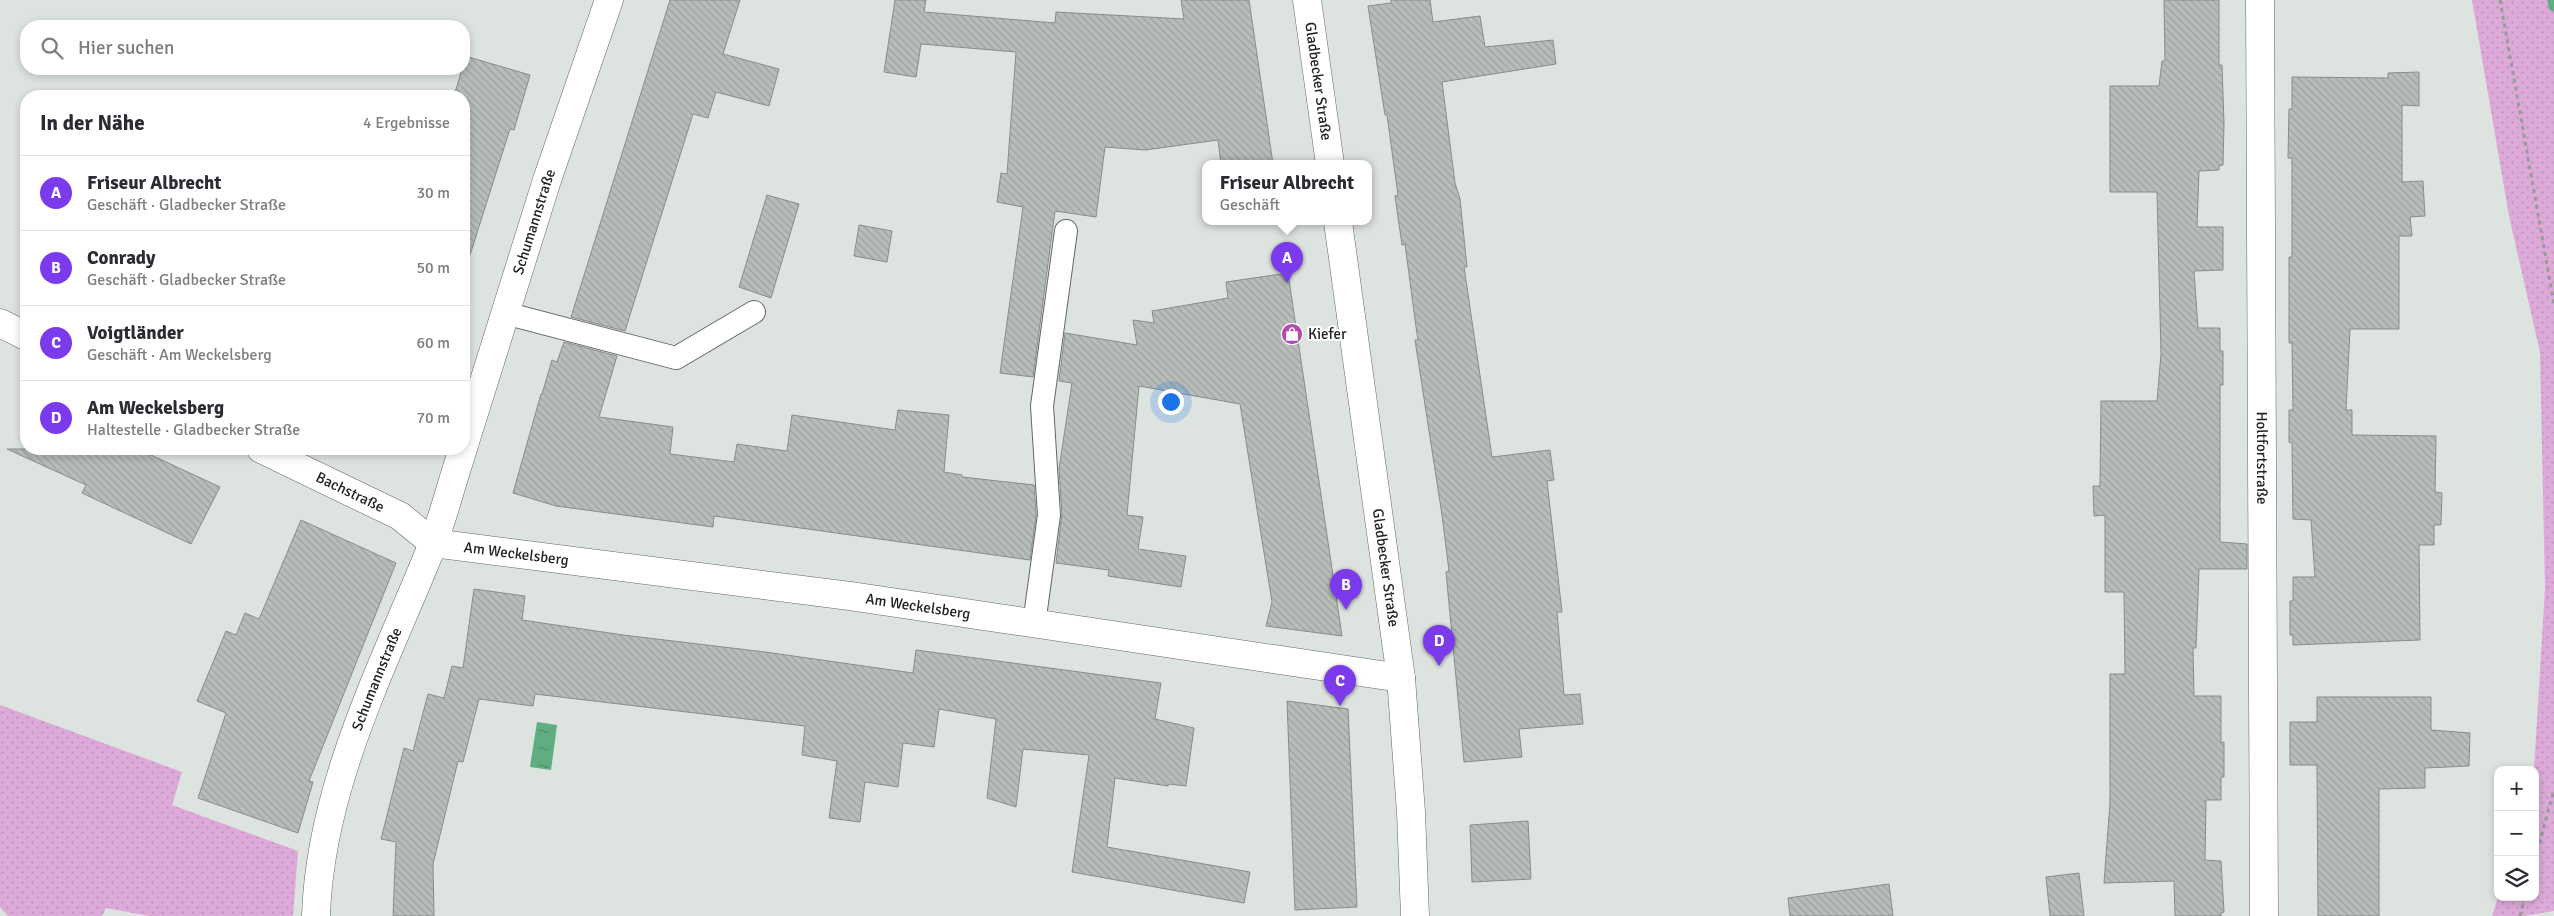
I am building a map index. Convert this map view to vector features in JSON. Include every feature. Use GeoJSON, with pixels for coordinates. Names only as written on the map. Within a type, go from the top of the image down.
{"type":"FeatureCollection","features":[{"type":"Feature","properties":{"kind":"street","name":"Schumannstraße"},"geometry":{"type":"LineString","coordinates":[[470,426],[547,180],[609,0]]}},
{"type":"Feature","properties":{"kind":"street","name":"Gladbecker Straße"},"geometry":{"type":"LineString","coordinates":[[1307,0],[1329,160]]}},
{"type":"Feature","properties":{"kind":"street","name":"Holtfortstraße"},"geometry":{"type":"LineString","coordinates":[[2260,0],[2264,916]]}},
{"type":"Feature","properties":{"kind":"street","name":"Gladbecker Straße"},"geometry":{"type":"LineString","coordinates":[[1338,225],[1402,678],[1411,812],[1414,916]]}},
{"type":"Feature","properties":{"kind":"street"},"geometry":{"type":"LineString","coordinates":[[0,323],[20,333]]}},
{"type":"Feature","properties":{"kind":"street","name":"Bachstraße"},"geometry":{"type":"LineString","coordinates":[[273,455],[400,516],[433,543]]}},
{"type":"Feature","properties":{"kind":"street","name":"Schumannstraße"},"geometry":{"type":"LineString","coordinates":[[316,916],[323,846],[350,745],[433,543],[460,455]]}},
{"type":"Feature","properties":{"kind":"street","name":"Am Weckelsberg"},"geometry":{"type":"LineString","coordinates":[[433,543],[850,596],[1402,678]]}},
{"type":"Feature","properties":{"kind":"lane"},"geometry":{"type":"LineString","coordinates":[[1034,624],[1049,515],[1042,406],[1066,231]]}},
{"type":"Feature","properties":{"kind":"lane"},"geometry":{"type":"LineString","coordinates":[[505,313],[676,358],[754,312]]}},
{"type":"Feature","properties":{"kind":"path"},"geometry":{"type":"LineString","coordinates":[[2500,0],[2554,304]]}},
{"type":"Feature","properties":{"kind":"path"},"geometry":{"type":"LineString","coordinates":[[2536,856],[2554,790]]}},
{"type":"Feature","properties":{"kind":"path"},"geometry":{"type":"LineString","coordinates":[[2520,916],[2524,901]]}},
{"type":"Feature","properties":{"kind":"shaded area"},"geometry":{"type":"Polygon","coordinates":[[[2472,0],[2554,0],[2554,911],[2524,916],[2492,916],[2497,901],[2539,901],[2539,766],[2534,766],[2545,588],[2540,352],[2509,216],[2472,0]]]}},
{"type":"Feature","properties":{"kind":"shaded area"},"geometry":{"type":"Polygon","coordinates":[[[0,705],[182,772],[172,805],[298,851],[293,916],[149,916],[106,908],[102,916],[8,916],[0,907],[0,705]]]}},
{"type":"Feature","properties":{"kind":"water"},"geometry":{"type":"Polygon","coordinates":[[[537,722],[557,725],[551,770],[530,767],[537,722]]]}},
{"type":"Feature","properties":{"kind":"building"},"geometry":{"type":"Polygon","coordinates":[[[670,0],[740,0],[723,54],[779,69],[769,106],[716,92],[708,118],[693,114],[625,331],[571,317],[670,0]]]}},
{"type":"Feature","properties":{"kind":"building"},"geometry":{"type":"Polygon","coordinates":[[[895,0],[926,0],[924,12],[1055,23],[1056,12],[1184,19],[1181,0],[1249,0],[1272,160],[1220,160],[1218,140],[1145,150],[1105,147],[1096,217],[1055,211],[1033,377],[1000,373],[1023,207],[997,202],[1001,173],[1007,174],[1016,52],[921,44],[916,77],[884,72],[895,0]]]}},
{"type":"Feature","properties":{"kind":"building"},"geometry":{"type":"Polygon","coordinates":[[[1391,0],[1430,0],[1433,22],[1480,16],[1485,47],[1553,40],[1556,64],[1442,82],[1455,183],[1460,199],[1467,267],[1464,267],[1492,457],[1550,450],[1554,480],[1547,481],[1562,612],[1557,612],[1564,695],[1580,694],[1583,724],[1519,729],[1522,757],[1464,762],[1446,572],[1449,571],[1442,515],[1415,340],[1418,340],[1405,244],[1402,245],[1395,196],[1398,195],[1387,115],[1385,115],[1368,6],[1391,3],[1391,0]]]}},
{"type":"Feature","properties":{"kind":"building"},"geometry":{"type":"Polygon","coordinates":[[[2164,0],[2219,0],[2219,65],[2222,65],[2224,124],[2223,165],[2219,166],[2219,170],[2199,171],[2197,227],[2223,227],[2223,270],[2194,271],[2198,328],[2220,328],[2220,351],[2223,351],[2223,385],[2220,385],[2220,542],[2247,544],[2247,569],[2199,569],[2196,648],[2193,648],[2194,696],[2221,696],[2221,743],[2224,742],[2224,777],[2221,777],[2221,800],[2206,800],[2205,860],[2221,861],[2224,912],[2221,913],[2221,916],[2175,916],[2174,881],[2104,883],[2110,803],[2110,674],[2125,674],[2124,592],[2105,592],[2105,515],[2094,516],[2093,486],[2100,486],[2101,401],[2157,401],[2161,354],[2157,192],[2110,192],[2110,86],[2159,86],[2162,61],[2165,61],[2164,0]]]}},
{"type":"Feature","properties":{"kind":"building"},"geometry":{"type":"Polygon","coordinates":[[[470,57],[530,75],[514,130],[510,129],[470,255],[470,90],[456,90],[460,75],[470,75],[470,57]]]}},
{"type":"Feature","properties":{"kind":"building"},"geometry":{"type":"Polygon","coordinates":[[[2419,72],[2419,106],[2402,105],[2402,182],[2423,181],[2425,216],[2410,217],[2412,236],[2399,236],[2399,329],[2350,329],[2346,410],[2352,410],[2352,435],[2436,436],[2435,492],[2442,493],[2441,525],[2434,525],[2434,545],[2419,545],[2420,640],[2293,645],[2293,635],[2290,635],[2290,601],[2293,601],[2293,577],[2315,577],[2311,520],[2293,519],[2292,443],[2289,442],[2289,410],[2293,410],[2292,343],[2289,343],[2289,257],[2292,257],[2292,158],[2288,158],[2289,109],[2292,109],[2292,77],[2388,78],[2388,73],[2419,72]]]}},
{"type":"Feature","properties":{"kind":"building"},"geometry":{"type":"Polygon","coordinates":[[[767,195],[799,204],[771,298],[739,287],[767,195]]]}},
{"type":"Feature","properties":{"kind":"building"},"geometry":{"type":"Polygon","coordinates":[[[859,225],[892,231],[887,262],[854,256],[859,225]]]}},
{"type":"Feature","properties":{"kind":"building"},"geometry":{"type":"Polygon","coordinates":[[[1288,273],[1342,636],[1266,626],[1272,602],[1240,404],[1139,386],[1127,515],[1143,517],[1138,549],[1186,556],[1181,587],[1108,576],[1109,570],[1056,563],[1062,514],[1059,469],[1072,383],[1059,381],[1065,333],[1137,345],[1133,320],[1154,323],[1152,311],[1228,298],[1226,282],[1288,273]]]}},
{"type":"Feature","properties":{"kind":"building"},"geometry":{"type":"Polygon","coordinates":[[[564,342],[617,356],[599,417],[673,427],[670,454],[734,462],[737,444],[787,451],[792,415],[895,430],[898,410],[949,415],[944,472],[962,475],[962,477],[1034,485],[1036,515],[1030,560],[714,516],[713,527],[556,506],[513,493],[552,360],[557,362],[564,342]]]}},
{"type":"Feature","properties":{"kind":"building"},"geometry":{"type":"Polygon","coordinates":[[[7,449],[20,449],[20,455],[7,449]]]}},
{"type":"Feature","properties":{"kind":"building"},"geometry":{"type":"Polygon","coordinates":[[[20,455],[151,455],[220,487],[191,544],[82,493],[86,485],[20,455]]]}},
{"type":"Feature","properties":{"kind":"building"},"geometry":{"type":"Polygon","coordinates":[[[301,520],[396,563],[309,781],[313,782],[298,833],[198,798],[226,713],[197,701],[226,631],[236,635],[245,613],[259,619],[301,520]]]}},
{"type":"Feature","properties":{"kind":"building"},"geometry":{"type":"Polygon","coordinates":[[[474,589],[525,596],[522,620],[623,635],[765,652],[913,673],[916,650],[1161,683],[1155,719],[1194,728],[1186,786],[1169,784],[1168,786],[1115,778],[1107,847],[1250,872],[1244,903],[1072,872],[1089,755],[1023,749],[1016,807],[987,798],[996,719],[939,709],[934,747],[903,743],[898,787],[865,782],[860,822],[829,818],[837,761],[802,755],[805,726],[535,694],[533,706],[479,699],[463,762],[458,761],[433,864],[434,916],[393,916],[396,842],[381,839],[404,748],[413,751],[428,694],[444,698],[452,666],[463,668],[474,589]]]}},
{"type":"Feature","properties":{"kind":"building"},"geometry":{"type":"Polygon","coordinates":[[[2317,697],[2431,697],[2431,730],[2470,733],[2469,766],[2425,768],[2425,788],[2379,789],[2379,916],[2318,916],[2317,765],[2290,765],[2290,722],[2317,722],[2317,697]]]}},
{"type":"Feature","properties":{"kind":"building"},"geometry":{"type":"Polygon","coordinates":[[[1287,701],[1348,709],[1357,907],[1295,910],[1287,701]]]}},
{"type":"Feature","properties":{"kind":"building"},"geometry":{"type":"Polygon","coordinates":[[[1528,821],[1531,879],[1472,882],[1470,825],[1528,821]]]}},
{"type":"Feature","properties":{"kind":"building"},"geometry":{"type":"Polygon","coordinates":[[[2079,873],[2084,916],[2050,916],[2046,877],[2079,873]]]}},
{"type":"Feature","properties":{"kind":"building"},"geometry":{"type":"Polygon","coordinates":[[[1889,884],[1893,916],[1790,916],[1788,898],[1889,884]]]}},
{"type":"Feature","properties":{"kind":"waterway"},"geometry":{"type":"LineString","coordinates":[[2553,0],[2554,6]]}},
{"type":"Feature","properties":{"kind":"place","name":"Friseur Albrecht"},"geometry":{"type":"Point","coordinates":[1287,283]}},
{"type":"Feature","properties":{"kind":"place","name":"Kiefer"},"geometry":{"type":"Point","coordinates":[1292,334]}},
{"type":"Feature","properties":{"kind":"place","name":"Conrady"},"geometry":{"type":"Point","coordinates":[1346,610]}},
{"type":"Feature","properties":{"kind":"place","name":"Am Weckelsberg"},"geometry":{"type":"Point","coordinates":[1439,666]}},
{"type":"Feature","properties":{"kind":"place","name":"Voigtländer"},"geometry":{"type":"Point","coordinates":[1340,706]}}]}
